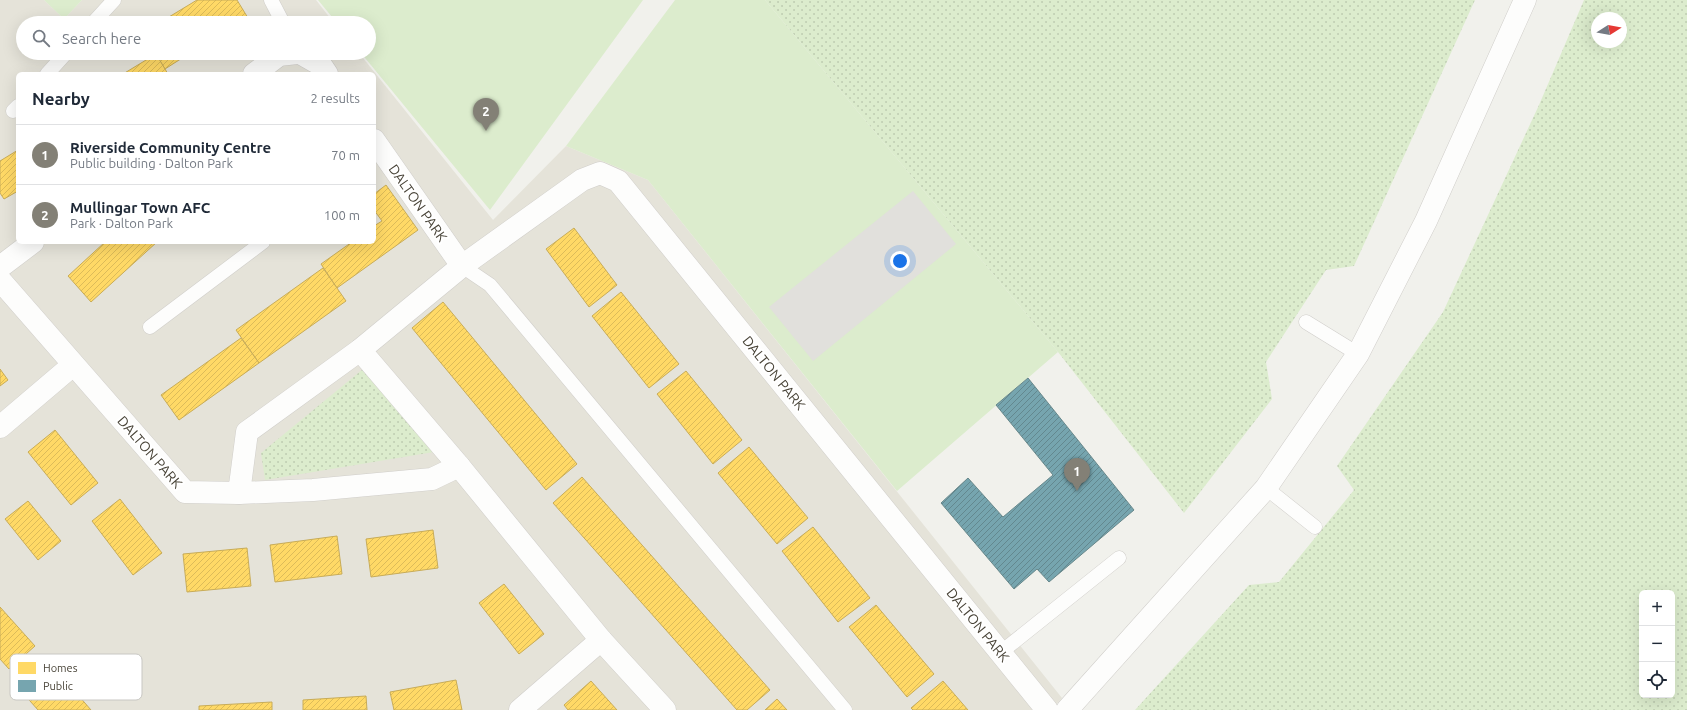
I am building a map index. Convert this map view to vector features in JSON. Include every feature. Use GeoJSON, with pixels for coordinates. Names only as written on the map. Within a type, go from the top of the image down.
{"type":"FeatureCollection","features":[{"type":"Feature","properties":{"kind":"street"},"geometry":{"type":"LineString","coordinates":[[1067,710],[1266,488],[1358,354],[1426,221],[1525,0]]}},
{"type":"Feature","properties":{"kind":"street"},"geometry":{"type":"LineString","coordinates":[[257,72],[272,60]]}},
{"type":"Feature","properties":{"kind":"street"},"geometry":{"type":"LineString","coordinates":[[312,60],[321,65],[326,72]]}},
{"type":"Feature","properties":{"kind":"street","name":"DALTON PARK"},"geometry":{"type":"LineString","coordinates":[[377,150],[462,266]]}},
{"type":"Feature","properties":{"kind":"street","name":"DALTON PARK"},"geometry":{"type":"LineString","coordinates":[[0,280],[185,492],[239,493],[247,432],[360,350],[462,266],[582,180],[600,173],[618,181],[1047,710]]}},
{"type":"Feature","properties":{"kind":"street"},"geometry":{"type":"LineString","coordinates":[[0,267],[30,244]]}},
{"type":"Feature","properties":{"kind":"street"},"geometry":{"type":"LineString","coordinates":[[360,350],[459,466],[601,640],[665,710]]}},
{"type":"Feature","properties":{"kind":"street"},"geometry":{"type":"LineString","coordinates":[[0,427],[74,365]]}},
{"type":"Feature","properties":{"kind":"street"},"geometry":{"type":"LineString","coordinates":[[239,493],[313,490],[432,479],[459,466]]}},
{"type":"Feature","properties":{"kind":"street"},"geometry":{"type":"LineString","coordinates":[[520,710],[601,640]]}},
{"type":"Feature","properties":{"kind":"lane"},"geometry":{"type":"LineString","coordinates":[[99,16],[114,0]]}},
{"type":"Feature","properties":{"kind":"lane"},"geometry":{"type":"LineString","coordinates":[[271,0],[279,16]]}},
{"type":"Feature","properties":{"kind":"lane"},"geometry":{"type":"LineString","coordinates":[[49,72],[60,60]]}},
{"type":"Feature","properties":{"kind":"lane"},"geometry":{"type":"LineString","coordinates":[[150,327],[260,244]]}},
{"type":"Feature","properties":{"kind":"lane"},"geometry":{"type":"LineString","coordinates":[[462,266],[490,285],[845,710]]}},
{"type":"Feature","properties":{"kind":"lane"},"geometry":{"type":"LineString","coordinates":[[1306,322],[1358,354]]}},
{"type":"Feature","properties":{"kind":"lane"},"geometry":{"type":"LineString","coordinates":[[1266,488],[1315,527]]}},
{"type":"Feature","properties":{"kind":"lane"},"geometry":{"type":"LineString","coordinates":[[1000,653],[1119,558]]}},
{"type":"Feature","properties":{"kind":"shaded area"},"geometry":{"type":"Polygon","coordinates":[[[0,0],[44,0],[61,16],[16,16],[16,60],[365,60],[374,72],[16,72],[16,244],[376,244],[376,74],[493,220],[566,146],[648,180],[1062,698],[1051,710],[0,710],[0,0]]]}},
{"type":"Feature","properties":{"kind":"shaded area"},"geometry":{"type":"Polygon","coordinates":[[[82,0],[316,0],[329,16],[67,16],[82,0]]]}},
{"type":"Feature","properties":{"kind":"shaded area"},"geometry":{"type":"Polygon","coordinates":[[[913,191],[956,244],[813,361],[769,307],[913,191]]]}},
{"type":"Feature","properties":{"kind":"green space"},"geometry":{"type":"Polygon","coordinates":[[[44,0],[82,0],[67,16],[61,16],[44,0]]]}},
{"type":"Feature","properties":{"kind":"green space"},"geometry":{"type":"Polygon","coordinates":[[[318,0],[643,0],[490,210],[367,60],[376,60],[376,16],[331,16],[318,0]]]}},
{"type":"Feature","properties":{"kind":"green space"},"geometry":{"type":"Polygon","coordinates":[[[675,0],[765,0],[1058,352],[897,491],[648,180],[566,146],[675,0]]]}},
{"type":"Feature","properties":{"kind":"green space"},"geometry":{"type":"Polygon","coordinates":[[[765,0],[1475,0],[1354,266],[1326,270],[1266,362],[1272,399],[1184,513],[1058,352],[765,0]]]}},
{"type":"Feature","properties":{"kind":"green space"},"geometry":{"type":"Polygon","coordinates":[[[1584,0],[1687,0],[1687,710],[1135,710],[1249,585],[1279,582],[1354,490],[1337,466],[1443,312],[1539,105],[1584,0]]]}},
{"type":"Feature","properties":{"kind":"green space"},"geometry":{"type":"Polygon","coordinates":[[[374,360],[446,450],[265,480],[261,453],[374,360]]]}},
{"type":"Feature","properties":{"kind":"building: Homes"},"geometry":{"type":"Polygon","coordinates":[[[197,0],[237,0],[247,16],[171,16],[197,0]]]}},
{"type":"Feature","properties":{"kind":"building: Homes"},"geometry":{"type":"Polygon","coordinates":[[[146,60],[160,60],[167,72],[126,72],[146,60]]]}},
{"type":"Feature","properties":{"kind":"building: Homes"},"geometry":{"type":"Polygon","coordinates":[[[159,60],[179,60],[165,69],[159,60]]]}},
{"type":"Feature","properties":{"kind":"building: Homes"},"geometry":{"type":"Polygon","coordinates":[[[16,151],[16,192],[4,199],[0,193],[0,161],[16,151]]]}},
{"type":"Feature","properties":{"kind":"building: Homes"},"geometry":{"type":"Polygon","coordinates":[[[386,185],[418,230],[337,288],[321,264],[349,244],[376,244],[376,225],[382,221],[376,213],[376,192],[386,185]]]}},
{"type":"Feature","properties":{"kind":"building: Homes"},"geometry":{"type":"Polygon","coordinates":[[[574,228],[617,285],[589,307],[546,249],[574,228]]]}},
{"type":"Feature","properties":{"kind":"building: Homes"},"geometry":{"type":"Polygon","coordinates":[[[103,244],[155,244],[91,302],[68,276],[103,244]]]}},
{"type":"Feature","properties":{"kind":"building: Homes"},"geometry":{"type":"Polygon","coordinates":[[[323,268],[346,301],[259,363],[236,330],[323,268]]]}},
{"type":"Feature","properties":{"kind":"building: Homes"},"geometry":{"type":"Polygon","coordinates":[[[621,292],[679,364],[649,388],[592,316],[621,292]]]}},
{"type":"Feature","properties":{"kind":"building: Homes"},"geometry":{"type":"Polygon","coordinates":[[[443,302],[577,464],[546,490],[412,328],[443,302]]]}},
{"type":"Feature","properties":{"kind":"building: Homes"},"geometry":{"type":"Polygon","coordinates":[[[241,338],[259,363],[179,420],[161,395],[241,338]]]}},
{"type":"Feature","properties":{"kind":"building: Homes"},"geometry":{"type":"Polygon","coordinates":[[[0,369],[8,380],[0,386],[0,369]]]}},
{"type":"Feature","properties":{"kind":"building: Homes"},"geometry":{"type":"Polygon","coordinates":[[[686,371],[742,440],[713,464],[657,394],[686,371]]]}},
{"type":"Feature","properties":{"kind":"building: Homes"},"geometry":{"type":"Polygon","coordinates":[[[55,430],[98,483],[71,505],[28,452],[55,430]]]}},
{"type":"Feature","properties":{"kind":"building: Homes"},"geometry":{"type":"Polygon","coordinates":[[[749,447],[808,518],[777,544],[718,473],[749,447]]]}},
{"type":"Feature","properties":{"kind":"building: Homes"},"geometry":{"type":"Polygon","coordinates":[[[582,477],[770,690],[747,710],[737,710],[553,503],[582,477]]]}},
{"type":"Feature","properties":{"kind":"building: Homes"},"geometry":{"type":"Polygon","coordinates":[[[120,499],[162,553],[133,575],[92,521],[120,499]]]}},
{"type":"Feature","properties":{"kind":"building: Homes"},"geometry":{"type":"Polygon","coordinates":[[[28,501],[61,541],[38,560],[5,519],[28,501]]]}},
{"type":"Feature","properties":{"kind":"building: Homes"},"geometry":{"type":"Polygon","coordinates":[[[813,527],[870,598],[838,622],[782,551],[813,527]]]}},
{"type":"Feature","properties":{"kind":"building: Homes"},"geometry":{"type":"Polygon","coordinates":[[[433,530],[438,568],[371,577],[366,539],[433,530]]]}},
{"type":"Feature","properties":{"kind":"building: Homes"},"geometry":{"type":"Polygon","coordinates":[[[337,536],[342,574],[275,582],[270,545],[337,536]]]}},
{"type":"Feature","properties":{"kind":"building: Homes"},"geometry":{"type":"Polygon","coordinates":[[[247,548],[251,586],[187,592],[183,554],[247,548]]]}},
{"type":"Feature","properties":{"kind":"building: Homes"},"geometry":{"type":"Polygon","coordinates":[[[504,584],[544,634],[519,654],[479,603],[504,584]]]}},
{"type":"Feature","properties":{"kind":"building: Homes"},"geometry":{"type":"Polygon","coordinates":[[[876,605],[934,674],[907,697],[849,627],[876,605]]]}},
{"type":"Feature","properties":{"kind":"building: Homes"},"geometry":{"type":"Polygon","coordinates":[[[0,607],[35,646],[26,654],[10,654],[9,669],[0,659],[0,607]]]}},
{"type":"Feature","properties":{"kind":"building: Homes"},"geometry":{"type":"Polygon","coordinates":[[[456,680],[462,710],[394,710],[390,692],[456,680]]]}},
{"type":"Feature","properties":{"kind":"building: Homes"},"geometry":{"type":"Polygon","coordinates":[[[591,681],[617,710],[568,710],[564,705],[591,681]]]}},
{"type":"Feature","properties":{"kind":"building: Homes"},"geometry":{"type":"Polygon","coordinates":[[[943,681],[968,710],[913,710],[911,708],[943,681]]]}},
{"type":"Feature","properties":{"kind":"building: Homes"},"geometry":{"type":"Polygon","coordinates":[[[366,696],[367,710],[303,710],[303,700],[366,696]]]}},
{"type":"Feature","properties":{"kind":"building: Homes"},"geometry":{"type":"Polygon","coordinates":[[[777,699],[787,710],[765,710],[777,699]]]}},
{"type":"Feature","properties":{"kind":"building: Homes"},"geometry":{"type":"Polygon","coordinates":[[[29,700],[82,700],[91,710],[38,710],[29,700]]]}},
{"type":"Feature","properties":{"kind":"building: Homes"},"geometry":{"type":"Polygon","coordinates":[[[272,702],[272,710],[199,710],[199,706],[272,702]]]}},
{"type":"Feature","properties":{"kind":"building: Public"},"geometry":{"type":"Polygon","coordinates":[[[1028,378],[1134,510],[1049,582],[1037,569],[1014,589],[941,503],[968,478],[1003,517],[1053,475],[996,405],[1028,378]]]}},
{"type":"Feature","properties":{"kind":"place","name":"Mullingar Town AFC"},"geometry":{"type":"Point","coordinates":[486,131]}},
{"type":"Feature","properties":{"kind":"place","name":"Riverside Community Centre"},"geometry":{"type":"Point","coordinates":[1077,491]}}]}
